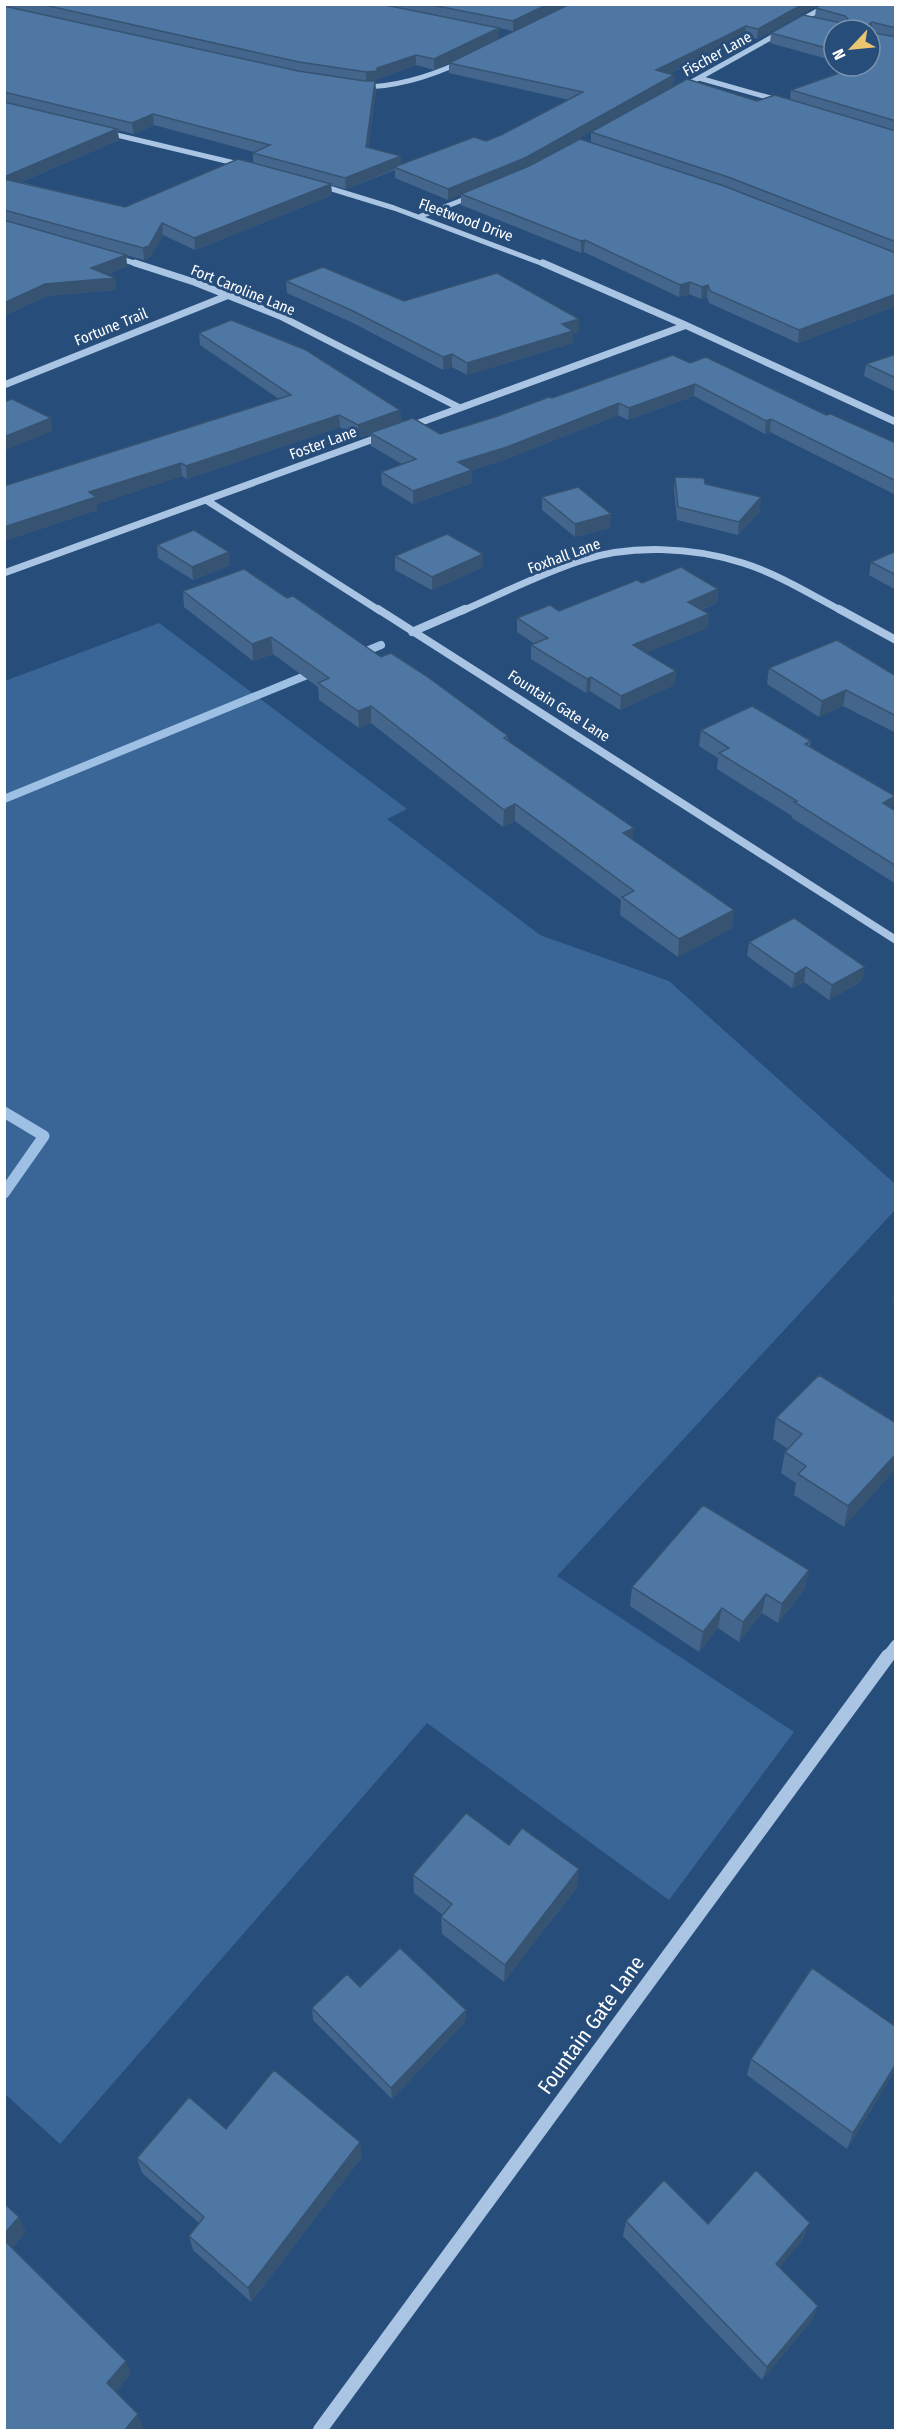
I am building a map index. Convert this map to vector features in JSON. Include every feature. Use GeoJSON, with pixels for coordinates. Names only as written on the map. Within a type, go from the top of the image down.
{"type":"FeatureCollection","features":[{"type":"Feature","properties":{"kind":"street","name":"Fischer Lane"},"geometry":{"type":"LineString","coordinates":[[679,89],[830,4]]}},
{"type":"Feature","properties":{"kind":"street"},"geometry":{"type":"LineString","coordinates":[[802,20],[812,23]]}},
{"type":"Feature","properties":{"kind":"street"},"geometry":{"type":"LineString","coordinates":[[351,86],[381,87],[418,81],[465,60]]}},
{"type":"Feature","properties":{"kind":"street"},"geometry":{"type":"LineString","coordinates":[[699,78],[783,102]]}},
{"type":"Feature","properties":{"kind":"street"},"geometry":{"type":"LineString","coordinates":[[102,131],[247,166]]}},
{"type":"Feature","properties":{"kind":"street","name":"Fleetwood Drive"},"geometry":{"type":"LineString","coordinates":[[316,184],[421,216],[549,266],[896,422]]}},
{"type":"Feature","properties":{"kind":"street"},"geometry":{"type":"LineString","coordinates":[[421,216],[482,192]]}},
{"type":"Feature","properties":{"kind":"street","name":"Fort Caroline Lane"},"geometry":{"type":"LineString","coordinates":[[109,255],[228,294],[305,328],[460,408]]}},
{"type":"Feature","properties":{"kind":"street","name":"Fortune Trail"},"geometry":{"type":"LineString","coordinates":[[5,384],[228,294]]}},
{"type":"Feature","properties":{"kind":"street"},"geometry":{"type":"LineString","coordinates":[[405,428],[684,326]]}},
{"type":"Feature","properties":{"kind":"street","name":"Foster Lane"},"geometry":{"type":"LineString","coordinates":[[4,573],[394,432]]}},
{"type":"Feature","properties":{"kind":"street","name":"Fountain Gate Lane"},"geometry":{"type":"LineString","coordinates":[[206,500],[896,940]]}},
{"type":"Feature","properties":{"kind":"street","name":"Foxhall Lane"},"geometry":{"type":"LineString","coordinates":[[412,632],[590,558],[620,552],[660,549],[709,554],[744,563],[786,581],[896,640]]}},
{"type":"Feature","properties":{"kind":"street","name":"Fountain Gate Lane"},"geometry":{"type":"LineString","coordinates":[[320,2430],[896,1645]]}},
{"type":"Feature","properties":{"kind":"shaded area"},"geometry":{"type":"Polygon","coordinates":[[[159,623],[407,809],[387,819],[540,935],[669,981],[895,1184],[895,1210],[557,1576],[794,1732],[669,1900],[427,1723],[60,2144],[4,2093],[5,681],[159,623]]]}},
{"type":"Feature","properties":{"kind":"building"},"geometry":{"type":"Polygon","coordinates":[[[40,4],[380,4],[499,28],[434,59],[416,55],[377,68],[377,71],[366,72],[299,62],[40,4]]]}},
{"type":"Feature","properties":{"kind":"building"},"geometry":{"type":"Polygon","coordinates":[[[427,4],[548,4],[513,21],[427,4]]]}},
{"type":"Feature","properties":{"kind":"building"},"geometry":{"type":"Polygon","coordinates":[[[570,4],[803,4],[758,29],[746,26],[656,70],[674,75],[525,158],[448,189],[394,167],[474,137],[486,141],[583,92],[449,63],[570,4]]]}},
{"type":"Feature","properties":{"kind":"building"},"geometry":{"type":"Polygon","coordinates":[[[822,4],[896,4],[896,28],[882,24],[882,18],[847,18],[816,8],[822,4]]]}},
{"type":"Feature","properties":{"kind":"building"},"geometry":{"type":"Polygon","coordinates":[[[4,6],[298,71],[375,81],[366,147],[401,156],[345,178],[253,153],[270,145],[153,114],[132,123],[4,92],[4,6]]]}},
{"type":"Feature","properties":{"kind":"building"},"geometry":{"type":"Polygon","coordinates":[[[803,15],[822,19],[822,47],[771,33],[803,15]]]}},
{"type":"Feature","properties":{"kind":"building"},"geometry":{"type":"Polygon","coordinates":[[[882,34],[896,37],[896,121],[791,90],[825,78],[882,78],[882,34]]]}},
{"type":"Feature","properties":{"kind":"building"},"geometry":{"type":"Polygon","coordinates":[[[687,79],[757,101],[775,95],[896,131],[896,242],[728,177],[591,132],[687,79]]]}},
{"type":"Feature","properties":{"kind":"building"},"geometry":{"type":"Polygon","coordinates":[[[4,102],[117,129],[4,177],[4,102]]]}},
{"type":"Feature","properties":{"kind":"building"},"geometry":{"type":"Polygon","coordinates":[[[580,139],[724,186],[896,253],[896,294],[799,330],[710,291],[708,285],[702,287],[690,282],[680,285],[585,240],[581,241],[461,194],[529,166],[580,139]]]}},
{"type":"Feature","properties":{"kind":"building"},"geometry":{"type":"Polygon","coordinates":[[[238,159],[331,184],[194,238],[162,223],[149,246],[143,248],[4,210],[4,179],[125,207],[238,159]]]}},
{"type":"Feature","properties":{"kind":"building"},"geometry":{"type":"Polygon","coordinates":[[[4,220],[126,255],[91,268],[115,278],[45,284],[4,303],[4,220]]]}},
{"type":"Feature","properties":{"kind":"building"},"geometry":{"type":"Polygon","coordinates":[[[323,267],[404,301],[497,273],[579,319],[562,324],[573,331],[467,363],[452,354],[443,357],[353,311],[286,281],[323,267]]]}},
{"type":"Feature","properties":{"kind":"building"},"geometry":{"type":"Polygon","coordinates":[[[231,320],[306,350],[400,410],[358,425],[339,415],[186,466],[181,463],[89,492],[96,497],[4,527],[4,486],[291,395],[199,333],[231,320]]]}},
{"type":"Feature","properties":{"kind":"building"},"geometry":{"type":"Polygon","coordinates":[[[896,354],[896,378],[866,364],[896,354]]]}},
{"type":"Feature","properties":{"kind":"building"},"geometry":{"type":"Polygon","coordinates":[[[673,355],[690,363],[706,357],[826,415],[831,414],[896,443],[896,481],[771,419],[766,421],[695,384],[629,408],[619,403],[507,447],[458,462],[472,470],[413,491],[381,472],[416,459],[370,433],[413,418],[440,434],[549,397],[552,398],[673,355]]]}},
{"type":"Feature","properties":{"kind":"building"},"geometry":{"type":"Polygon","coordinates":[[[12,399],[51,418],[4,437],[4,402],[12,399]]]}},
{"type":"Feature","properties":{"kind":"building"},"geometry":{"type":"Polygon","coordinates":[[[675,477],[704,478],[705,484],[761,497],[739,522],[678,507],[675,477]]]}},
{"type":"Feature","properties":{"kind":"building"},"geometry":{"type":"Polygon","coordinates":[[[578,487],[611,514],[575,524],[542,497],[578,487]]]}},
{"type":"Feature","properties":{"kind":"building"},"geometry":{"type":"Polygon","coordinates":[[[194,530],[229,552],[192,567],[157,545],[194,530]]]}},
{"type":"Feature","properties":{"kind":"building"},"geometry":{"type":"Polygon","coordinates":[[[447,534],[483,554],[432,577],[395,556],[447,534]]]}},
{"type":"Feature","properties":{"kind":"building"},"geometry":{"type":"Polygon","coordinates":[[[896,551],[896,575],[871,562],[896,551]]]}},
{"type":"Feature","properties":{"kind":"building"},"geometry":{"type":"Polygon","coordinates":[[[681,567],[718,589],[688,602],[709,614],[633,645],[676,671],[621,696],[591,677],[587,679],[531,645],[548,638],[517,618],[550,605],[559,611],[637,580],[642,583],[681,567]]]}},
{"type":"Feature","properties":{"kind":"building"},"geometry":{"type":"Polygon","coordinates":[[[244,569],[287,598],[293,596],[381,657],[391,653],[425,675],[508,736],[504,738],[634,828],[623,833],[734,910],[679,939],[622,897],[634,891],[515,804],[504,810],[371,706],[358,711],[318,683],[329,678],[271,637],[252,644],[183,591],[244,569]]]}},
{"type":"Feature","properties":{"kind":"building"},"geometry":{"type":"Polygon","coordinates":[[[837,640],[896,676],[896,716],[846,690],[822,701],[769,668],[837,640]]]}},
{"type":"Feature","properties":{"kind":"building"},"geometry":{"type":"Polygon","coordinates":[[[752,706],[811,741],[805,744],[895,796],[883,803],[896,811],[896,866],[719,753],[729,748],[701,730],[752,706]]]}},
{"type":"Feature","properties":{"kind":"building"},"geometry":{"type":"Polygon","coordinates":[[[794,918],[865,967],[832,985],[806,967],[795,974],[749,942],[794,918]]]}},
{"type":"Feature","properties":{"kind":"building"},"geometry":{"type":"Polygon","coordinates":[[[819,1375],[896,1423],[896,1454],[848,1506],[798,1474],[806,1466],[785,1452],[802,1434],[776,1418],[819,1375]]]}},
{"type":"Feature","properties":{"kind":"building"},"geometry":{"type":"Polygon","coordinates":[[[703,1505],[809,1570],[782,1604],[766,1594],[743,1622],[722,1608],[703,1632],[632,1587],[703,1505]]]}},
{"type":"Feature","properties":{"kind":"building"},"geometry":{"type":"Polygon","coordinates":[[[466,1813],[509,1845],[522,1828],[579,1869],[505,1965],[441,1917],[452,1904],[413,1875],[466,1813]]]}},
{"type":"Feature","properties":{"kind":"building"},"geometry":{"type":"Polygon","coordinates":[[[400,1948],[466,2010],[391,2088],[312,2008],[347,1974],[360,1987],[400,1948]]]}},
{"type":"Feature","properties":{"kind":"building"},"geometry":{"type":"Polygon","coordinates":[[[812,1968],[896,2027],[896,2064],[853,2133],[751,2059],[812,1968]]]}},
{"type":"Feature","properties":{"kind":"building"},"geometry":{"type":"Polygon","coordinates":[[[274,2070],[360,2142],[248,2288],[189,2236],[204,2217],[137,2158],[189,2097],[226,2129],[274,2070]]]}},
{"type":"Feature","properties":{"kind":"building"},"geometry":{"type":"Polygon","coordinates":[[[756,2170],[810,2223],[776,2264],[818,2306],[767,2367],[626,2221],[664,2180],[708,2224],[756,2170]]]}},
{"type":"Feature","properties":{"kind":"building"},"geometry":{"type":"Polygon","coordinates":[[[4,2203],[19,2217],[4,2234],[4,2203]]]}},
{"type":"Feature","properties":{"kind":"building"},"geometry":{"type":"Polygon","coordinates":[[[4,2240],[126,2361],[107,2383],[138,2414],[125,2430],[4,2430],[4,2240]]]}},
{"type":"Feature","properties":{"kind":"waterway"},"geometry":{"type":"LineString","coordinates":[[359,654],[381,645]]}},
{"type":"Feature","properties":{"kind":"waterway"},"geometry":{"type":"LineString","coordinates":[[4,799],[317,671]]}},
{"type":"Feature","properties":{"kind":"waterway"},"geometry":{"type":"LineString","coordinates":[[4,1112],[44,1136],[4,1193]]}}]}
